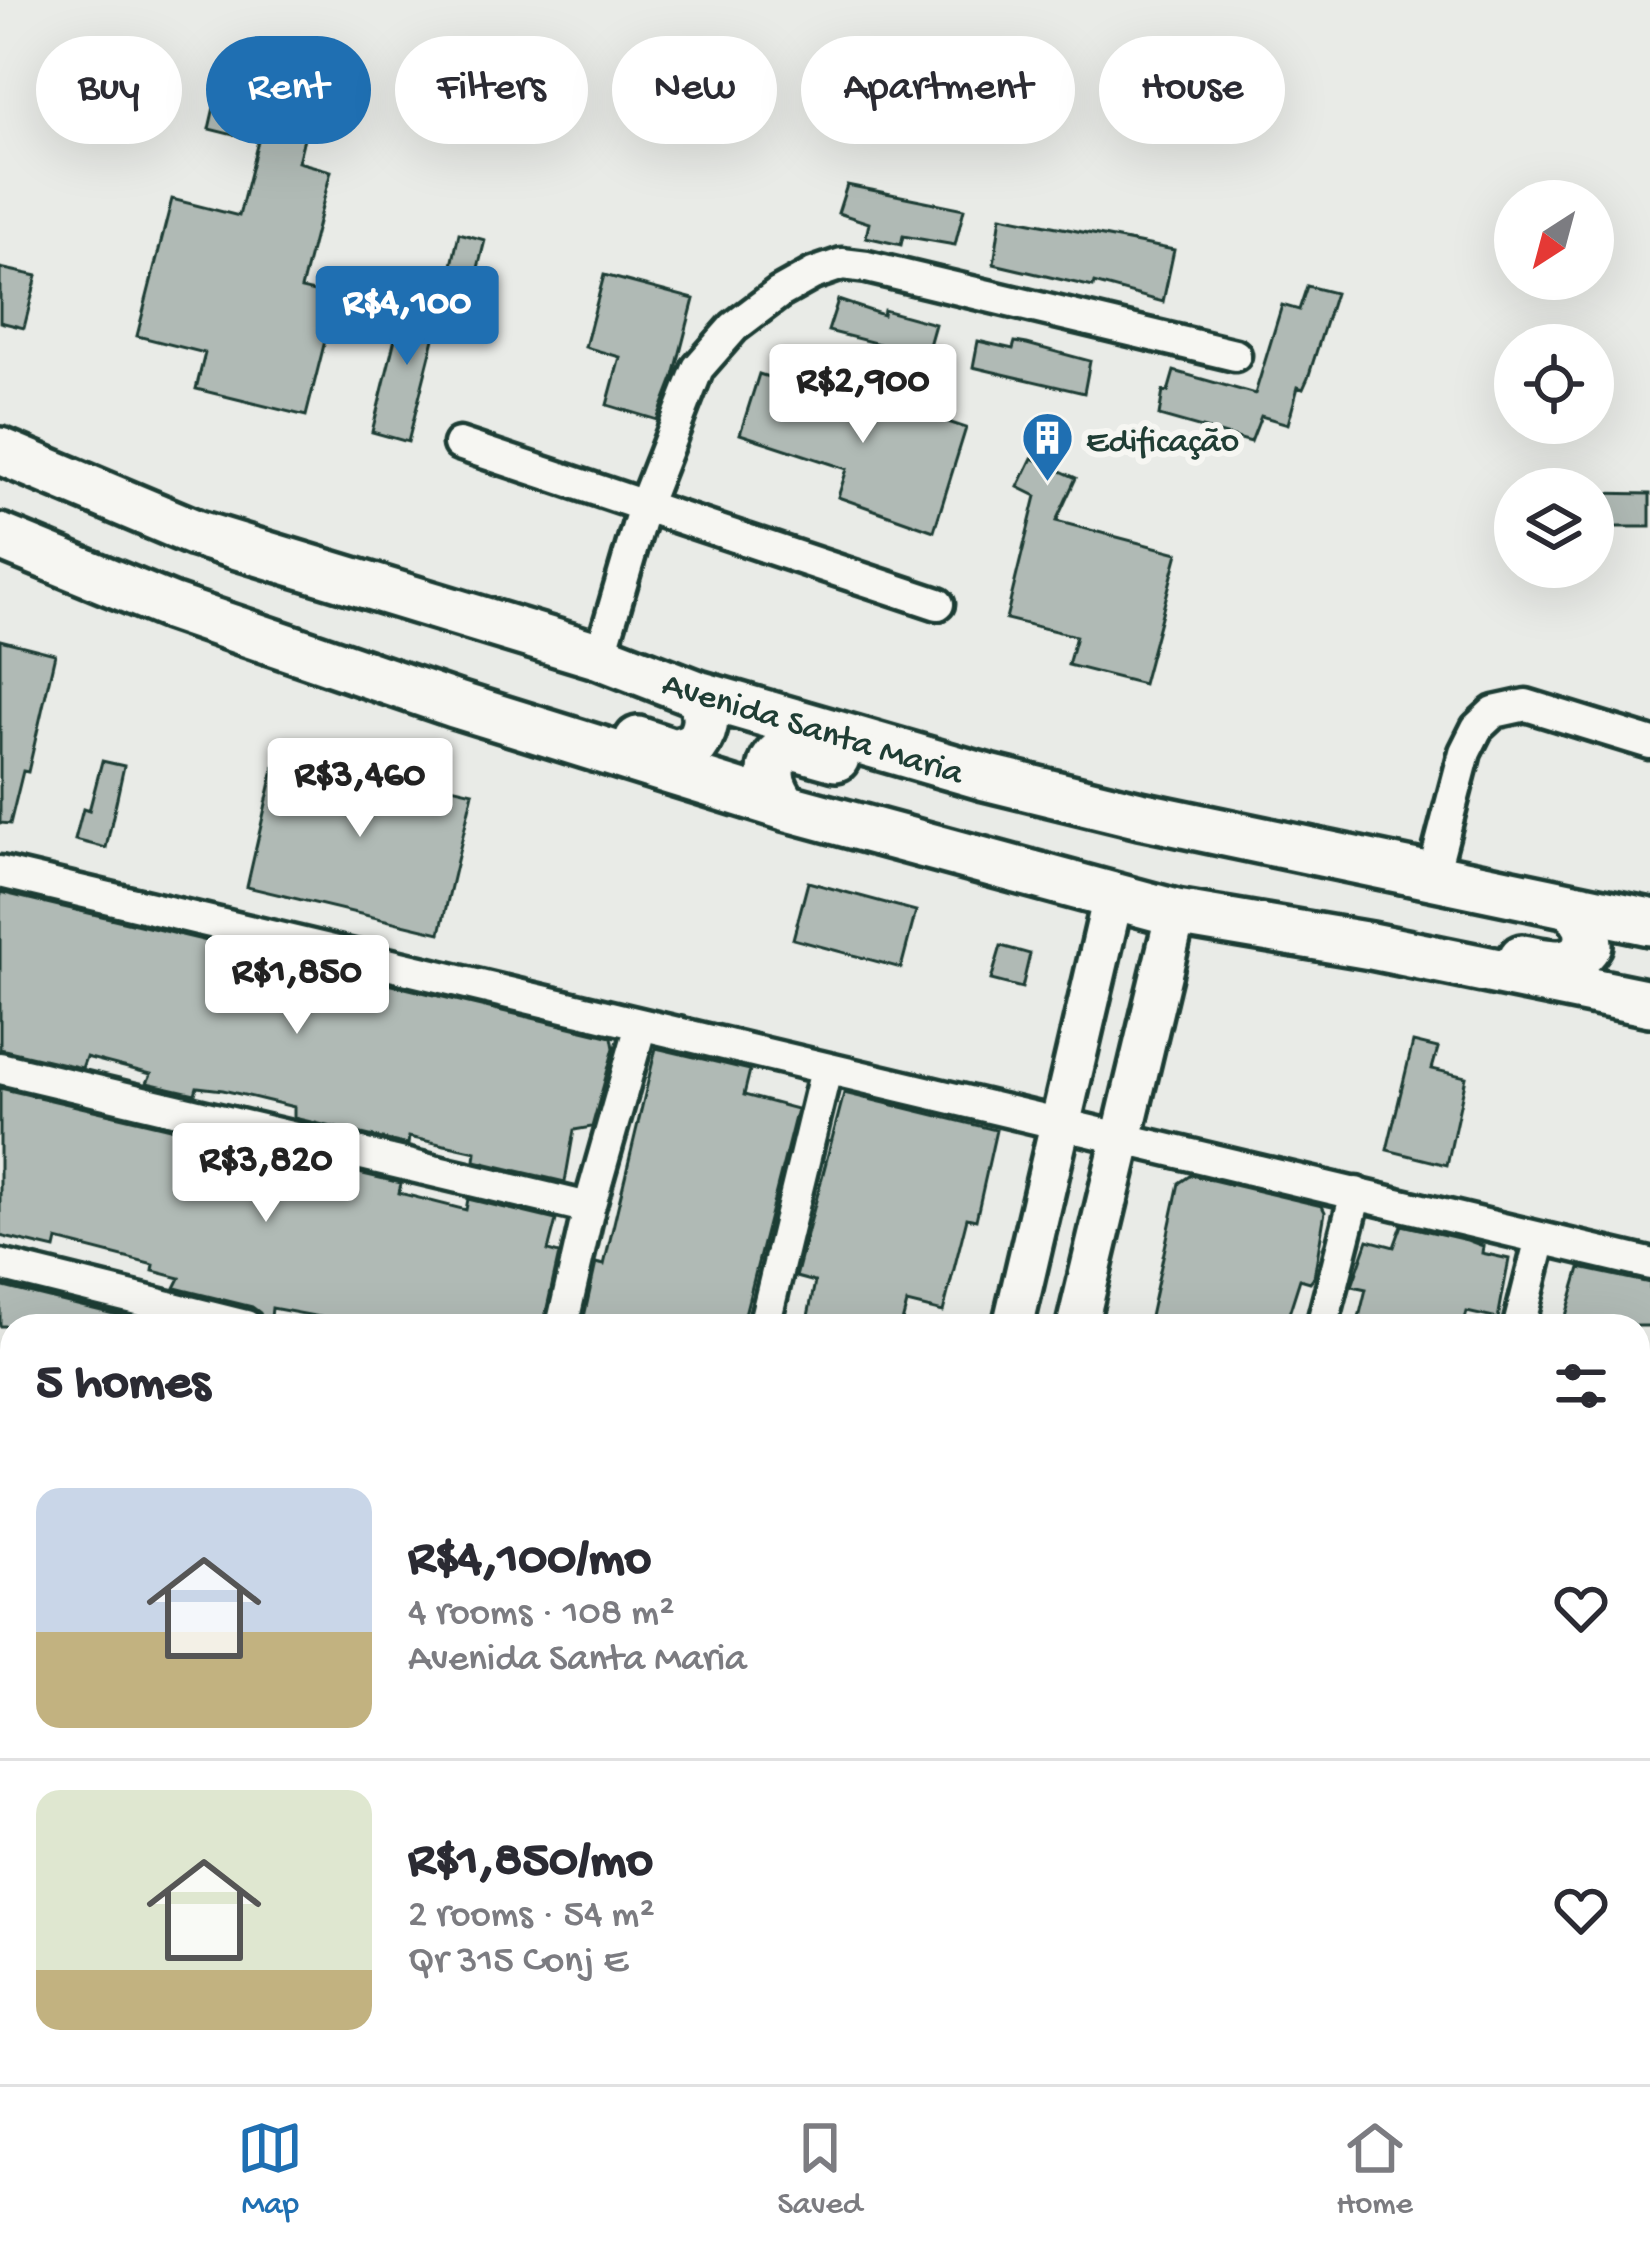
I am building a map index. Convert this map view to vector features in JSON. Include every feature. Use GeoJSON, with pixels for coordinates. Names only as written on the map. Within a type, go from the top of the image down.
{"type":"FeatureCollection","features":[{"type":"Feature","properties":{"kind":"main road","name":"Avenida Santa Maria"},"geometry":{"type":"LineString","coordinates":[[0,452],[195,533],[600,656],[698,694],[986,777],[1140,815],[1650,922]]}},
{"type":"Feature","properties":{"kind":"main road"},"geometry":{"type":"LineString","coordinates":[[0,537],[171,607],[454,704],[785,807],[1176,913],[1371,946],[1650,1003]]}},
{"type":"Feature","properties":{"kind":"main road"},"geometry":{"type":"LineString","coordinates":[[454,704],[548,709],[674,752],[685,751],[702,736],[705,708],[698,694]]}},
{"type":"Feature","properties":{"kind":"main road"},"geometry":{"type":"LineString","coordinates":[[785,807],[769,767],[778,754],[793,746],[927,783],[986,777]]}},
{"type":"Feature","properties":{"kind":"main road"},"geometry":{"type":"LineString","coordinates":[[1371,946],[1420,941],[1564,966],[1580,958],[1589,944],[1587,927],[1576,910]]}},
{"type":"Feature","properties":{"kind":"street"},"geometry":{"type":"LineString","coordinates":[[600,656],[644,506],[698,368],[713,346],[778,292],[813,274],[842,265],[1235,355]]}},
{"type":"Feature","properties":{"kind":"street"},"geometry":{"type":"LineString","coordinates":[[459,444],[938,604]]}},
{"type":"Feature","properties":{"kind":"street"},"geometry":{"type":"LineString","coordinates":[[1432,878],[1466,752],[1477,728],[1494,712],[1526,705],[1650,743]]}},
{"type":"Feature","properties":{"kind":"street"},"geometry":{"type":"LineString","coordinates":[[0,872],[1650,1264]]}},
{"type":"Feature","properties":{"kind":"street"},"geometry":{"type":"LineString","coordinates":[[1016,1314],[1113,898]]}},
{"type":"Feature","properties":{"kind":"street"},"geometry":{"type":"LineString","coordinates":[[1080,1314],[1176,913]]}},
{"type":"Feature","properties":{"kind":"street"},"geometry":{"type":"LineString","coordinates":[[565,1314],[641,1025]]}},
{"type":"Feature","properties":{"kind":"street"},"geometry":{"type":"LineString","coordinates":[[0,1068],[589,1208]]}},
{"type":"Feature","properties":{"kind":"street"},"geometry":{"type":"LineString","coordinates":[[767,1314],[826,1070]]}},
{"type":"Feature","properties":{"kind":"street"},"geometry":{"type":"LineString","coordinates":[[1325,1314],[1356,1193]]}},
{"type":"Feature","properties":{"kind":"street"},"geometry":{"type":"LineString","coordinates":[[1522,1314],[1541,1238]]}},
{"type":"Feature","properties":{"kind":"street"},"geometry":{"type":"LineString","coordinates":[[0,1265],[198,1314]]}},
{"type":"Feature","properties":{"kind":"building"},"geometry":{"type":"Polygon","coordinates":[[[257,144],[302,144],[298,162],[331,171],[301,289],[336,297],[306,416],[196,389],[205,353],[137,336],[172,199],[239,216],[257,144]]]}},
{"type":"Feature","properties":{"kind":"building"},"geometry":{"type":"Polygon","coordinates":[[[847,185],[964,209],[955,245],[903,236],[901,245],[866,237],[869,223],[838,213],[847,185]]]}},
{"type":"Feature","properties":{"kind":"building"},"geometry":{"type":"Polygon","coordinates":[[[1001,216],[1174,250],[1163,302],[994,264],[1001,216]]]}},
{"type":"Feature","properties":{"kind":"building"},"geometry":{"type":"Polygon","coordinates":[[[459,233],[485,240],[476,276],[451,270],[459,233]]]}},
{"type":"Feature","properties":{"kind":"building"},"geometry":{"type":"Polygon","coordinates":[[[0,268],[37,276],[24,328],[0,322],[0,268]]]}},
{"type":"Feature","properties":{"kind":"building"},"geometry":{"type":"Polygon","coordinates":[[[604,275],[694,299],[657,420],[607,405],[620,357],[585,347],[604,275]]]}},
{"type":"Feature","properties":{"kind":"building"},"geometry":{"type":"Polygon","coordinates":[[[1307,286],[1335,293],[1288,424],[1261,416],[1251,442],[1159,416],[1163,391],[1168,392],[1174,371],[1255,394],[1282,305],[1299,310],[1307,286]]]}},
{"type":"Feature","properties":{"kind":"building"},"geometry":{"type":"Polygon","coordinates":[[[406,294],[443,303],[408,442],[372,432],[406,294]]]}},
{"type":"Feature","properties":{"kind":"building"},"geometry":{"type":"Polygon","coordinates":[[[838,300],[883,315],[884,310],[935,324],[926,356],[828,331],[838,300]]]}},
{"type":"Feature","properties":{"kind":"building"},"geometry":{"type":"Polygon","coordinates":[[[978,341],[1013,349],[1015,342],[1027,344],[1090,361],[1084,393],[973,367],[978,341]]]}},
{"type":"Feature","properties":{"kind":"building"},"geometry":{"type":"Polygon","coordinates":[[[759,374],[867,408],[871,396],[966,428],[934,531],[838,497],[847,469],[740,434],[759,374]]]}},
{"type":"Feature","properties":{"kind":"building"},"geometry":{"type":"Polygon","coordinates":[[[1032,458],[1076,478],[1056,521],[1178,553],[1143,684],[1068,665],[1076,636],[1006,619],[1036,496],[1018,487],[1032,458]]]}},
{"type":"Feature","properties":{"kind":"building"},"geometry":{"type":"Polygon","coordinates":[[[1614,493],[1650,494],[1650,527],[1614,527],[1614,493]]]}},
{"type":"Feature","properties":{"kind":"building"},"geometry":{"type":"Polygon","coordinates":[[[0,640],[55,654],[28,772],[23,771],[10,824],[0,823],[0,640]]]}},
{"type":"Feature","properties":{"kind":"building"},"geometry":{"type":"Polygon","coordinates":[[[279,747],[473,792],[440,933],[247,887],[279,747]]]}},
{"type":"Feature","properties":{"kind":"building"},"geometry":{"type":"Polygon","coordinates":[[[102,761],[124,766],[106,848],[75,840],[83,809],[89,811],[102,761]]]}},
{"type":"Feature","properties":{"kind":"building"},"geometry":{"type":"Polygon","coordinates":[[[808,882],[916,911],[901,968],[793,939],[808,882]]]}},
{"type":"Feature","properties":{"kind":"building"},"geometry":{"type":"Polygon","coordinates":[[[0,892],[612,1037],[614,1048],[592,1127],[574,1130],[565,1182],[475,1161],[476,1152],[409,1137],[408,1145],[294,1118],[294,1107],[223,1090],[197,1087],[195,1094],[147,1083],[151,1074],[86,1057],[82,1068],[0,1049],[0,892]]]}},
{"type":"Feature","properties":{"kind":"building"},"geometry":{"type":"Polygon","coordinates":[[[1001,946],[1030,954],[1022,988],[991,980],[1001,946]]]}},
{"type":"Feature","properties":{"kind":"building"},"geometry":{"type":"Polygon","coordinates":[[[1413,1042],[1438,1048],[1432,1069],[1466,1077],[1447,1165],[1387,1150],[1413,1042]]]}},
{"type":"Feature","properties":{"kind":"building"},"geometry":{"type":"Polygon","coordinates":[[[656,1048],[750,1070],[744,1095],[797,1109],[745,1314],[585,1314],[596,1263],[604,1265],[656,1048]]]}},
{"type":"Feature","properties":{"kind":"building"},"geometry":{"type":"Polygon","coordinates":[[[0,1088],[187,1132],[183,1148],[285,1167],[287,1156],[401,1183],[399,1193],[466,1210],[468,1199],[556,1220],[548,1251],[559,1254],[546,1314],[304,1314],[272,1308],[271,1314],[260,1314],[252,1307],[175,1288],[180,1278],[153,1271],[154,1265],[57,1240],[55,1249],[0,1236],[0,1088]]]}},
{"type":"Feature","properties":{"kind":"building"},"geometry":{"type":"Polygon","coordinates":[[[844,1093],[996,1130],[976,1220],[967,1218],[943,1312],[907,1303],[904,1314],[808,1314],[815,1282],[796,1277],[844,1093]]]}},
{"type":"Feature","properties":{"kind":"building"},"geometry":{"type":"Polygon","coordinates":[[[1191,1175],[1322,1206],[1325,1212],[1314,1277],[1310,1282],[1300,1279],[1289,1314],[1151,1314],[1179,1183],[1191,1175]]]}},
{"type":"Feature","properties":{"kind":"building"},"geometry":{"type":"Polygon","coordinates":[[[1402,1225],[1467,1240],[1483,1246],[1482,1253],[1509,1259],[1499,1314],[1360,1314],[1366,1289],[1352,1286],[1368,1240],[1394,1247],[1402,1225]]]}},
{"type":"Feature","properties":{"kind":"building"},"geometry":{"type":"Polygon","coordinates":[[[1580,1268],[1650,1283],[1650,1314],[1567,1314],[1580,1268]]]}},
{"type":"Feature","properties":{"kind":"building"},"geometry":{"type":"Polygon","coordinates":[[[0,1286],[114,1314],[0,1314],[0,1286]]]}},
{"type":"Feature","properties":{"kind":"place","name":"Edificação"},"geometry":{"type":"Point","coordinates":[1047,483]}}]}
